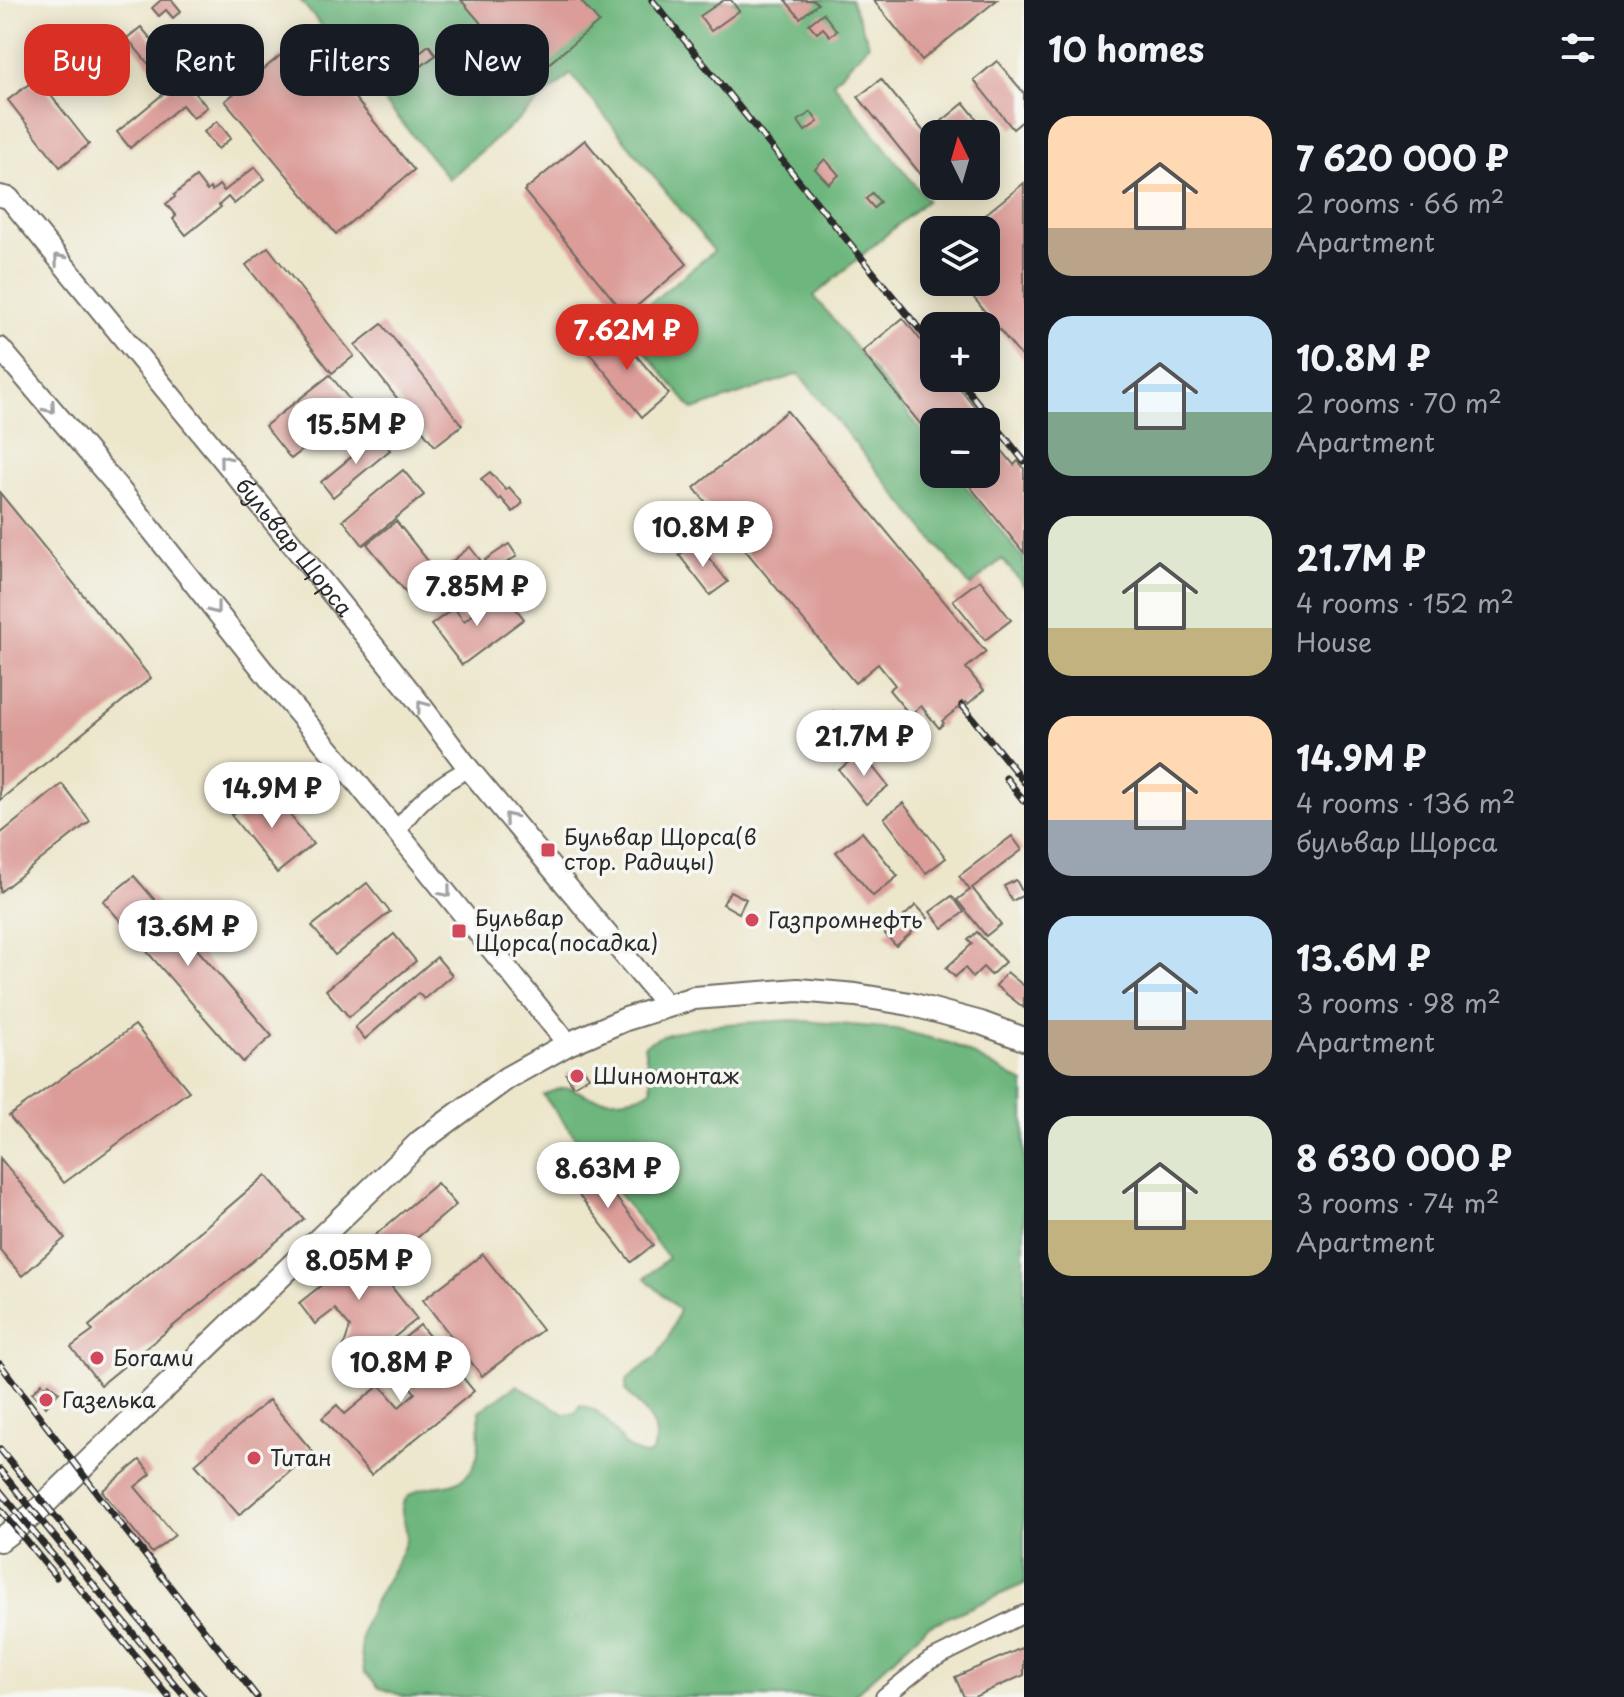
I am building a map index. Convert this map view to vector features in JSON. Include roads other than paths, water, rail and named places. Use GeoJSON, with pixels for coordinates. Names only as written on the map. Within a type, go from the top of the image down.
{"type":"FeatureCollection","features":[{"type":"Feature","properties":{"kind":"main road"},"geometry":{"type":"LineString","coordinates":[[0,1540],[35,1513],[421,1141],[507,1078],[568,1044],[626,1019],[694,998],[814,990],[910,1004],[981,1023],[1024,1039]]}},
{"type":"Feature","properties":{"kind":"street","name":"бульвар Щорса"},"geometry":{"type":"LineString","coordinates":[[0,196],[9,198],[417,700],[469,769],[667,1006]]}},
{"type":"Feature","properties":{"kind":"street"},"geometry":{"type":"LineString","coordinates":[[0,348],[117,486],[276,687],[397,831],[568,1044]]}},
{"type":"Feature","properties":{"kind":"street"},"geometry":{"type":"LineString","coordinates":[[397,831],[409,813],[448,779],[469,769]]}},
{"type":"Feature","properties":{"kind":"street"},"geometry":{"type":"LineString","coordinates":[[884,1697],[929,1661],[1024,1614]]}},
{"type":"Feature","properties":{"kind":"railway"},"geometry":{"type":"LineString","coordinates":[[652,0],[920,330]]}},
{"type":"Feature","properties":{"kind":"railway"},"geometry":{"type":"LineString","coordinates":[[969,392],[1024,461]]}},
{"type":"Feature","properties":{"kind":"railway"},"geometry":{"type":"LineString","coordinates":[[962,705],[1024,782]]}},
{"type":"Feature","properties":{"kind":"railway"},"geometry":{"type":"LineString","coordinates":[[1006,778],[1024,801]]}},
{"type":"Feature","properties":{"kind":"railway"},"geometry":{"type":"LineString","coordinates":[[0,1364],[257,1697]]}},
{"type":"Feature","properties":{"kind":"railway"},"geometry":{"type":"LineString","coordinates":[[0,1449],[203,1697]]}},
{"type":"Feature","properties":{"kind":"railway"},"geometry":{"type":"LineString","coordinates":[[0,1470],[185,1697]]}},
{"type":"Feature","properties":{"kind":"railway"},"geometry":{"type":"LineString","coordinates":[[0,1491],[169,1697]]}},
{"type":"Feature","properties":{"kind":"railway"},"geometry":{"type":"LineString","coordinates":[[0,1509],[56,1577]]}},
{"type":"Feature","properties":{"kind":"place","name":"Бульвар Щорса(в стор. Радицы)"},"geometry":{"type":"Point","coordinates":[548,850]}},
{"type":"Feature","properties":{"kind":"place","name":"Газпромнефть"},"geometry":{"type":"Point","coordinates":[752,920]}},
{"type":"Feature","properties":{"kind":"place","name":"Бульвар Щорса(посадка)"},"geometry":{"type":"Point","coordinates":[459,931]}},
{"type":"Feature","properties":{"kind":"place","name":"Шиномонтаж"},"geometry":{"type":"Point","coordinates":[577,1076]}},
{"type":"Feature","properties":{"kind":"place","name":"Богами"},"geometry":{"type":"Point","coordinates":[97,1358]}},
{"type":"Feature","properties":{"kind":"place","name":"Газелька"},"geometry":{"type":"Point","coordinates":[46,1400]}},
{"type":"Feature","properties":{"kind":"place","name":"Титан"},"geometry":{"type":"Point","coordinates":[254,1458]}}]}
